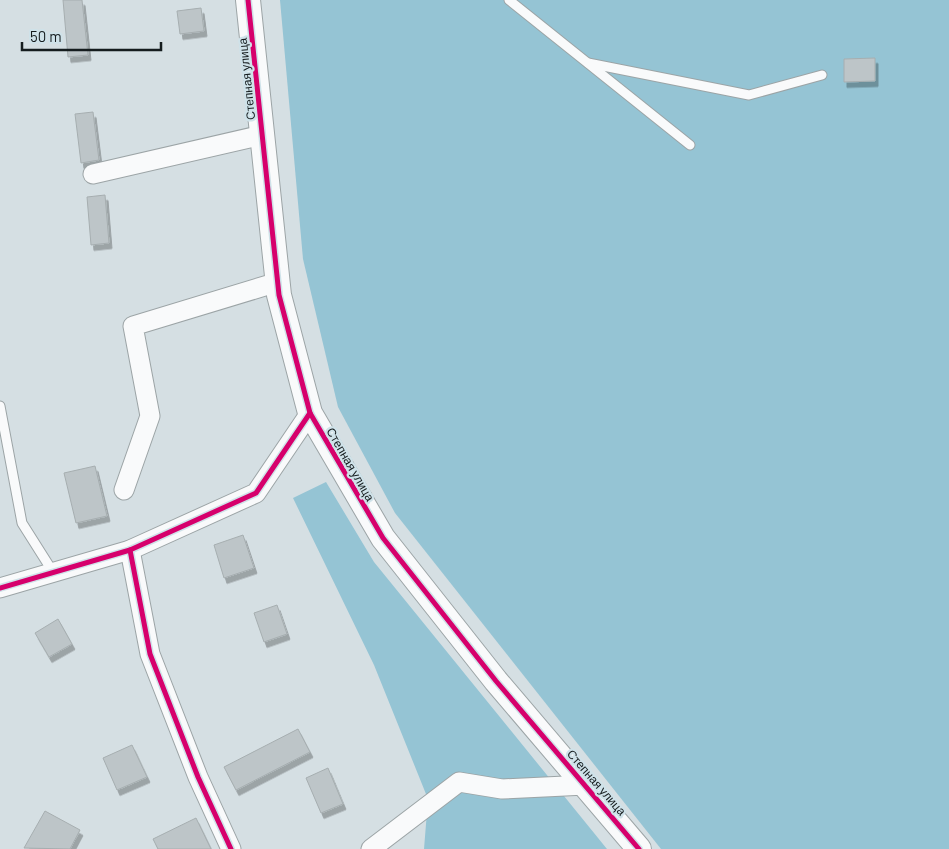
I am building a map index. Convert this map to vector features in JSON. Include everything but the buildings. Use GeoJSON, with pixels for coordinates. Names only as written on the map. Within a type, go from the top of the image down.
{"type":"FeatureCollection","features":[{"type":"Feature","properties":{"kind":"street","name":"Степная улица"},"geometry":{"type":"LineString","coordinates":[[248,0],[279,295],[310,413],[383,538],[496,681],[640,849]]}},
{"type":"Feature","properties":{"kind":"street"},"geometry":{"type":"LineString","coordinates":[[94,174],[262,135]]}},
{"type":"Feature","properties":{"kind":"street"},"geometry":{"type":"LineString","coordinates":[[124,490],[150,416],[133,326],[278,282]]}},
{"type":"Feature","properties":{"kind":"street"},"geometry":{"type":"LineString","coordinates":[[0,588],[130,550],[256,493],[310,413]]}},
{"type":"Feature","properties":{"kind":"street"},"geometry":{"type":"LineString","coordinates":[[130,550],[150,654],[198,777],[231,849]]}},
{"type":"Feature","properties":{"kind":"street"},"geometry":{"type":"LineString","coordinates":[[371,849],[459,782],[502,789],[586,785]]}},
{"type":"Feature","properties":{"kind":"lane"},"geometry":{"type":"LineString","coordinates":[[509,0],[690,145]]}},
{"type":"Feature","properties":{"kind":"lane"},"geometry":{"type":"LineString","coordinates":[[588,64],[749,95],[822,74]]}},
{"type":"Feature","properties":{"kind":"lane"},"geometry":{"type":"LineString","coordinates":[[0,406],[22,523],[54,572]]}},
{"type":"Feature","properties":{"kind":"shaded area"},"geometry":{"type":"Polygon","coordinates":[[[280,0],[949,0],[949,849],[661,849],[395,513],[338,407],[303,259],[280,0]]]}},
{"type":"Feature","properties":{"kind":"shaded area"},"geometry":{"type":"Polygon","coordinates":[[[326,482],[374,562],[607,849],[424,849],[428,799],[374,665],[293,498],[326,482]]]}},
{"type":"Feature","properties":{"kind":"cycle path"},"geometry":{"type":"LineString","coordinates":[[248,0],[279,295],[310,413],[383,538],[496,681],[639,849]]}},
{"type":"Feature","properties":{"kind":"cycle path"},"geometry":{"type":"LineString","coordinates":[[0,588],[130,550],[256,493],[310,413]]}},
{"type":"Feature","properties":{"kind":"cycle path"},"geometry":{"type":"LineString","coordinates":[[130,550],[150,654],[198,777],[231,849]]}}]}
